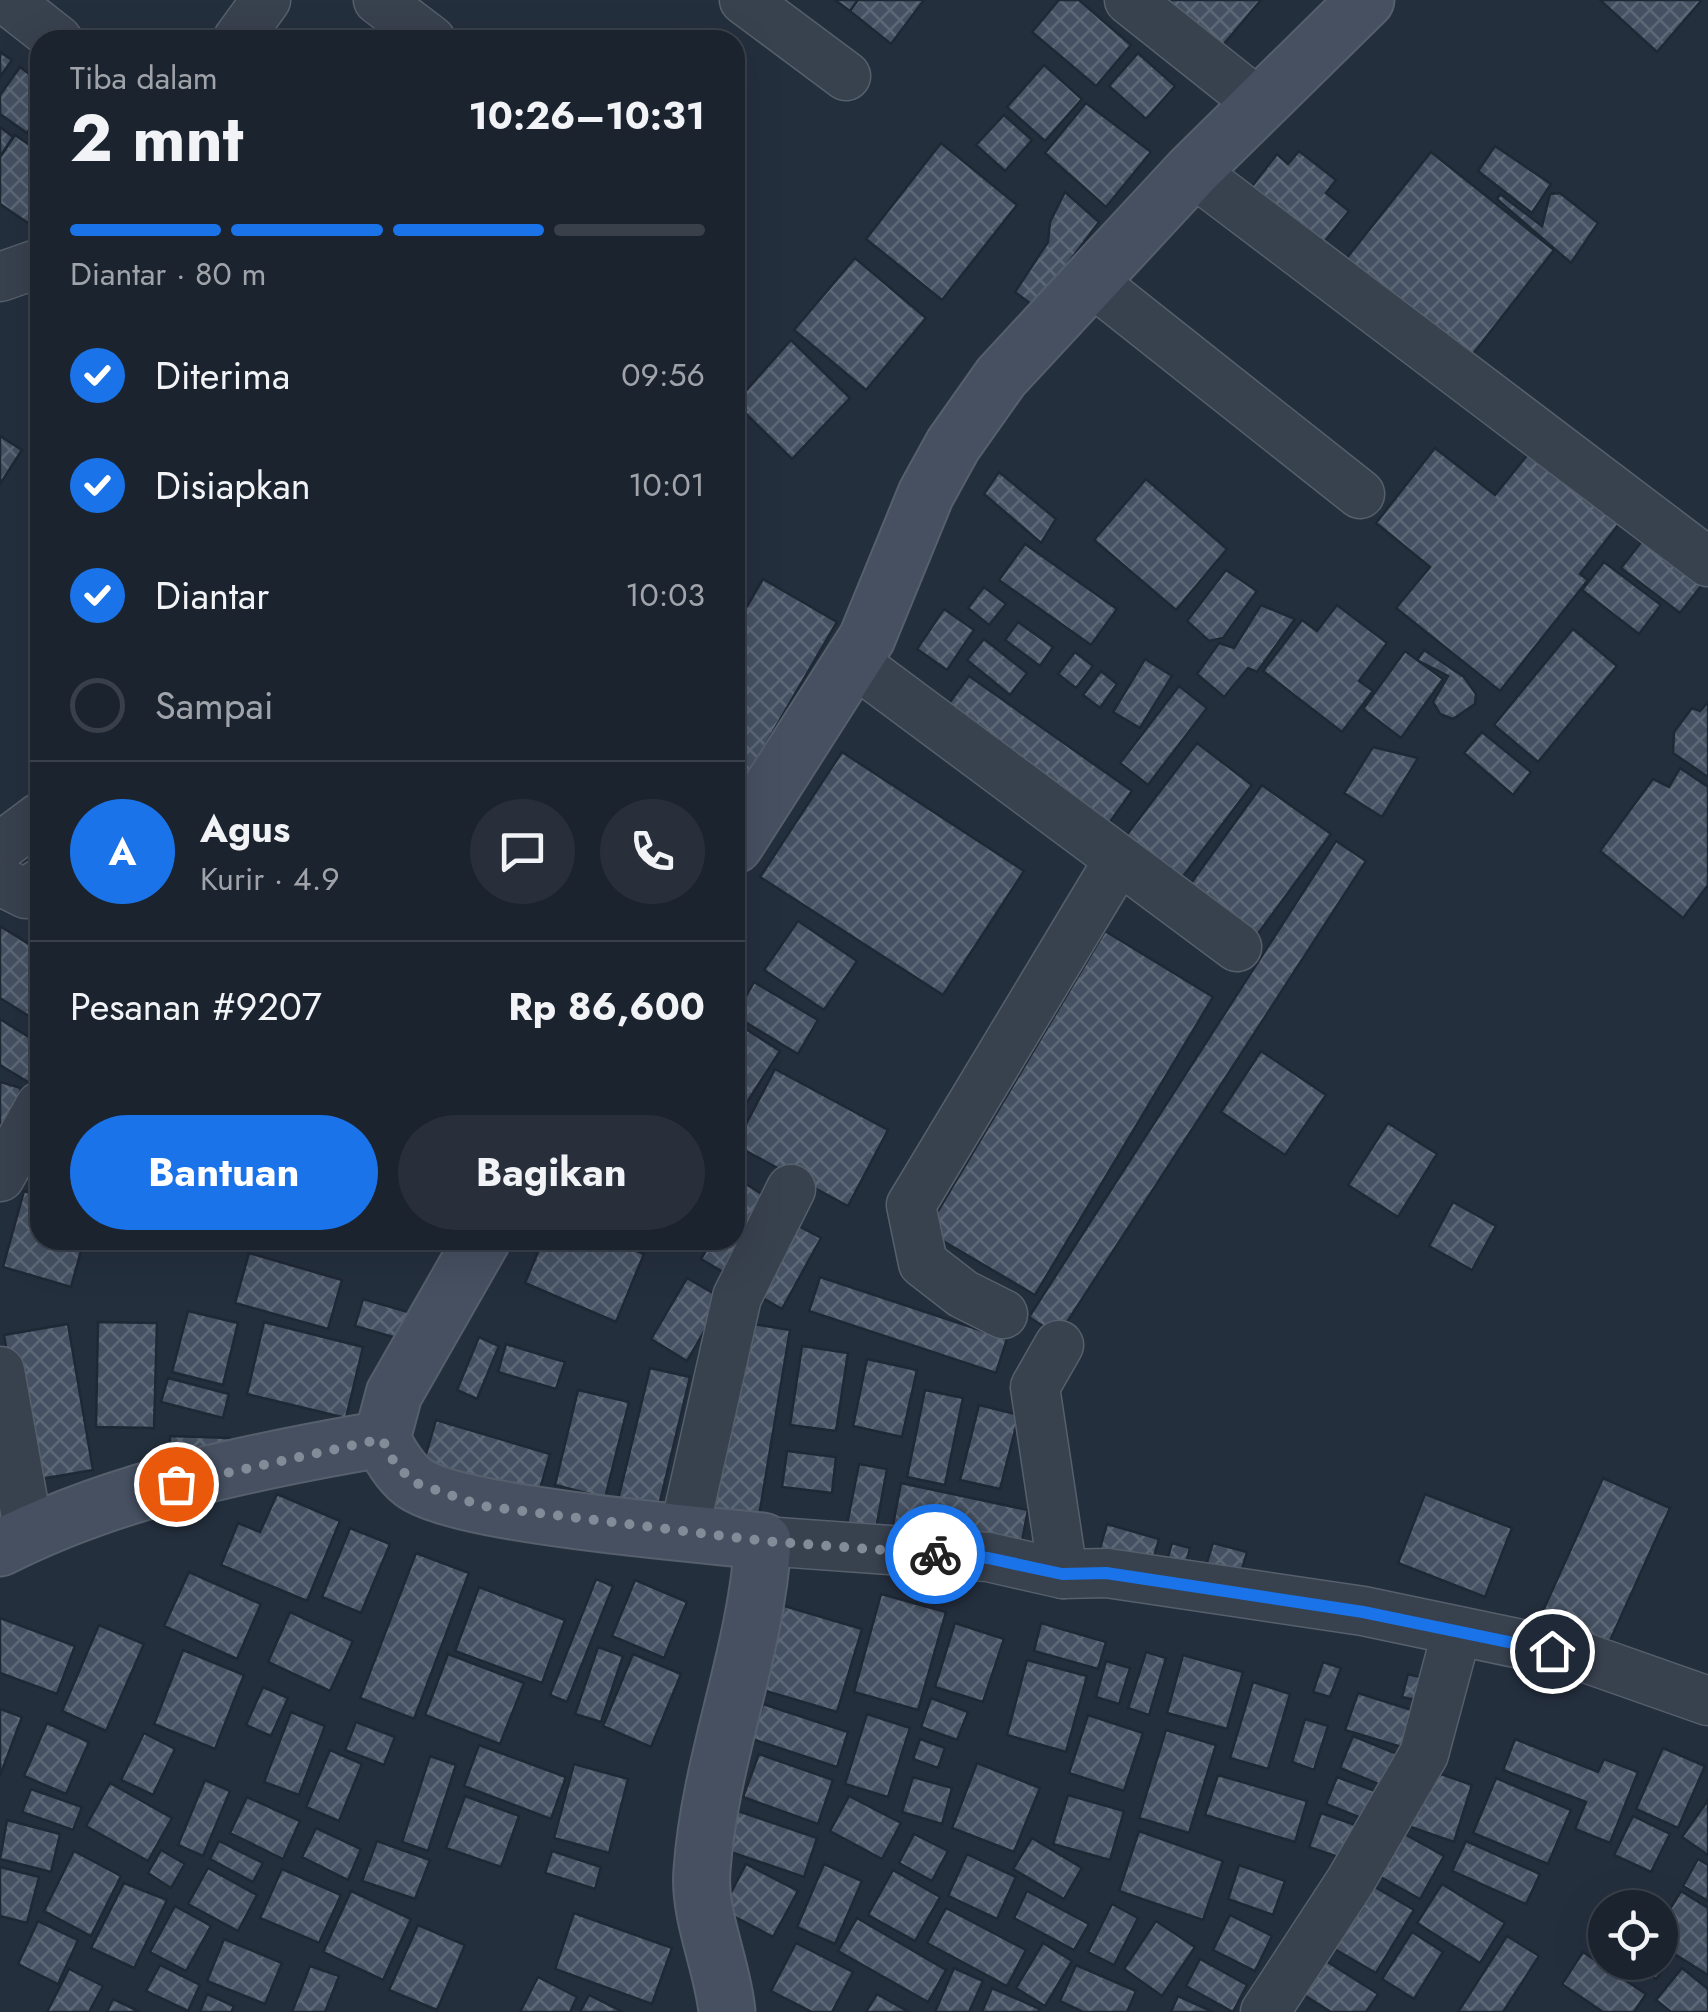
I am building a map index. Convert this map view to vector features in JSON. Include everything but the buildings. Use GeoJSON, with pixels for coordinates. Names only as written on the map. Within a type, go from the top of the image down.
{"type":"FeatureCollection","features":[{"type":"Feature","properties":{"kind":"street"},"geometry":{"type":"LineString","coordinates":[[7,0],[45,30]]}},
{"type":"Feature","properties":{"kind":"street"},"geometry":{"type":"LineString","coordinates":[[244,30],[266,0]]}},
{"type":"Feature","properties":{"kind":"street"},"geometry":{"type":"LineString","coordinates":[[378,0],[418,30]]}},
{"type":"Feature","properties":{"kind":"street"},"geometry":{"type":"LineString","coordinates":[[744,0],[846,76]]}},
{"type":"Feature","properties":{"kind":"street"},"geometry":{"type":"LineString","coordinates":[[1129,0],[1260,105]]}},
{"type":"Feature","properties":{"kind":"street"},"geometry":{"type":"LineString","coordinates":[[745,830],[854,662],[926,494],[953,445],[1001,377],[1192,170],[1366,0]]}},
{"type":"Feature","properties":{"kind":"street"},"geometry":{"type":"LineString","coordinates":[[1192,170],[1708,562]]}},
{"type":"Feature","properties":{"kind":"street"},"geometry":{"type":"LineString","coordinates":[[0,277],[30,266]]}},
{"type":"Feature","properties":{"kind":"street"},"geometry":{"type":"LineString","coordinates":[[1090,280],[1360,494]]}},
{"type":"Feature","properties":{"kind":"street"},"geometry":{"type":"LineString","coordinates":[[854,662],[1237,947]]}},
{"type":"Feature","properties":{"kind":"street"},"geometry":{"type":"LineString","coordinates":[[0,846],[30,824]]}},
{"type":"Feature","properties":{"kind":"street"},"geometry":{"type":"LineString","coordinates":[[1003,1314],[963,1294],[923,1263],[911,1205],[1118,861]]}},
{"type":"Feature","properties":{"kind":"street"},"geometry":{"type":"LineString","coordinates":[[0,881],[26,894],[30,891]]}},
{"type":"Feature","properties":{"kind":"street"},"geometry":{"type":"LineString","coordinates":[[0,1177],[30,1124]]}},
{"type":"Feature","properties":{"kind":"street"},"geometry":{"type":"LineString","coordinates":[[684,1532],[737,1297],[791,1188]]}},
{"type":"Feature","properties":{"kind":"street"},"geometry":{"type":"LineString","coordinates":[[476,1250],[394,1394],[382,1439],[394,1462],[429,1491],[482,1506],[764,1541],[988,1558],[1062,1574],[1106,1573],[1363,1612],[1583,1658],[1708,1701]]}},
{"type":"Feature","properties":{"kind":"street"},"geometry":{"type":"LineString","coordinates":[[1059,1344],[1035,1387],[1062,1574]]}},
{"type":"Feature","properties":{"kind":"street"},"geometry":{"type":"LineString","coordinates":[[0,1371],[14,1541],[176,1484],[382,1439]]}},
{"type":"Feature","properties":{"kind":"street"},"geometry":{"type":"LineString","coordinates":[[727,2012],[701,1876],[709,1806],[760,1599],[764,1541]]}},
{"type":"Feature","properties":{"kind":"street"},"geometry":{"type":"LineString","coordinates":[[1265,2012],[1350,1882],[1424,1754],[1457,1631]]}},
{"type":"Feature","properties":{"kind":"way so far"},"geometry":{"type":"LineString","coordinates":[[176,1484],[382,1439],[394,1462],[413,1482],[429,1491],[482,1506],[764,1541],[935,1554]]}},
{"type":"Feature","properties":{"kind":"route"},"geometry":{"type":"LineString","coordinates":[[935,1554],[988,1558],[1062,1574],[1106,1573],[1363,1612],[1552,1651]]}}]}
